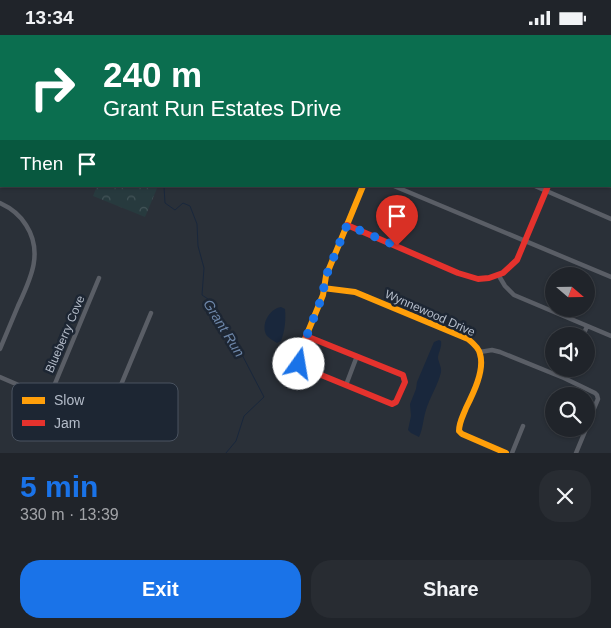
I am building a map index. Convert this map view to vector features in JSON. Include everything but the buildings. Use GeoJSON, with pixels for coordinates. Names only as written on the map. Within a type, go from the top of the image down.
{"type":"FeatureCollection","features":[{"type":"Feature","properties":{"kind":"street"},"geometry":{"type":"LineString","coordinates":[[306,335],[404,375],[406,379],[396,402],[392,404],[301,367],[298,358],[306,335],[322,297],[326,276],[363,187]]}},
{"type":"Feature","properties":{"kind":"street"},"geometry":{"type":"LineString","coordinates":[[396,187],[611,277]]}},
{"type":"Feature","properties":{"kind":"street"},"geometry":{"type":"LineString","coordinates":[[347,225],[471,277],[485,279],[506,271],[517,260],[547,189],[611,219]]}},
{"type":"Feature","properties":{"kind":"street"},"geometry":{"type":"LineString","coordinates":[[0,203],[7,206],[22,219],[32,237],[35,254],[30,278],[0,349]]}},
{"type":"Feature","properties":{"kind":"street"},"geometry":{"type":"LineString","coordinates":[[499,275],[505,286],[514,295],[611,336]]}},
{"type":"Feature","properties":{"kind":"street","name":"Blueberry Cove"},"geometry":{"type":"LineString","coordinates":[[55,383],[99,278]]}},
{"type":"Feature","properties":{"kind":"street","name":"Wynnewood Drive"},"geometry":{"type":"LineString","coordinates":[[324,288],[355,292],[366,296],[468,339],[476,346],[480,352],[482,365],[459,423],[459,431],[506,453]]}},
{"type":"Feature","properties":{"kind":"street"},"geometry":{"type":"LineString","coordinates":[[122,383],[151,313]]}},
{"type":"Feature","properties":{"kind":"street"},"geometry":{"type":"LineString","coordinates":[[480,352],[492,350],[500,352],[583,387]]}},
{"type":"Feature","properties":{"kind":"street"},"geometry":{"type":"LineString","coordinates":[[346,385],[357,356]]}},
{"type":"Feature","properties":{"kind":"street"},"geometry":{"type":"LineString","coordinates":[[0,377],[14,383]]}},
{"type":"Feature","properties":{"kind":"street"},"geometry":{"type":"LineString","coordinates":[[595,393],[598,395],[595,406]]}},
{"type":"Feature","properties":{"kind":"street"},"geometry":{"type":"LineString","coordinates":[[512,453],[523,426]]}},
{"type":"Feature","properties":{"kind":"street"},"geometry":{"type":"LineString","coordinates":[[576,453],[582,437]]}},
{"type":"Feature","properties":{"kind":"green space"},"geometry":{"type":"Polygon","coordinates":[[[97,187],[158,187],[145,217],[93,196],[97,187]]]}},
{"type":"Feature","properties":{"kind":"water"},"geometry":{"type":"Polygon","coordinates":[[[281,307],[285,309],[285,325],[281,341],[277,343],[267,336],[265,323],[269,314],[281,307]]]}},
{"type":"Feature","properties":{"kind":"water"},"geometry":{"type":"Polygon","coordinates":[[[439,340],[441,345],[438,357],[441,372],[427,406],[419,437],[408,430],[411,416],[410,404],[434,342],[439,340]]]}},
{"type":"Feature","properties":{"kind":"waterway","name":"Grant Run"},"geometry":{"type":"LineString","coordinates":[[164,187],[165,203],[175,210],[183,203],[190,206],[197,224],[198,246],[204,268],[202,295],[211,301],[222,330],[239,349],[264,397],[244,416],[236,441],[226,453]]}},
{"type":"Feature","properties":{"kind":"traffic: slow"},"geometry":{"type":"LineString","coordinates":[[309,370],[301,367],[298,361],[323,295],[326,276],[363,187]]}},
{"type":"Feature","properties":{"kind":"traffic: slow"},"geometry":{"type":"LineString","coordinates":[[323,288],[355,292],[472,342],[479,352],[481,360],[480,374],[460,422],[459,431],[506,453]]}},
{"type":"Feature","properties":{"kind":"traffic: jam"},"geometry":{"type":"LineString","coordinates":[[347,225],[458,273],[478,279],[489,278],[503,273],[517,260],[548,187]]}},
{"type":"Feature","properties":{"kind":"traffic: jam"},"geometry":{"type":"LineString","coordinates":[[306,336],[403,375],[405,382],[396,402],[392,404],[309,370]]}},
{"type":"Feature","properties":{"kind":"route"},"geometry":{"type":"LineString","coordinates":[[299,364],[298,358],[322,297],[326,276],[347,225],[397,246]]}}]}
